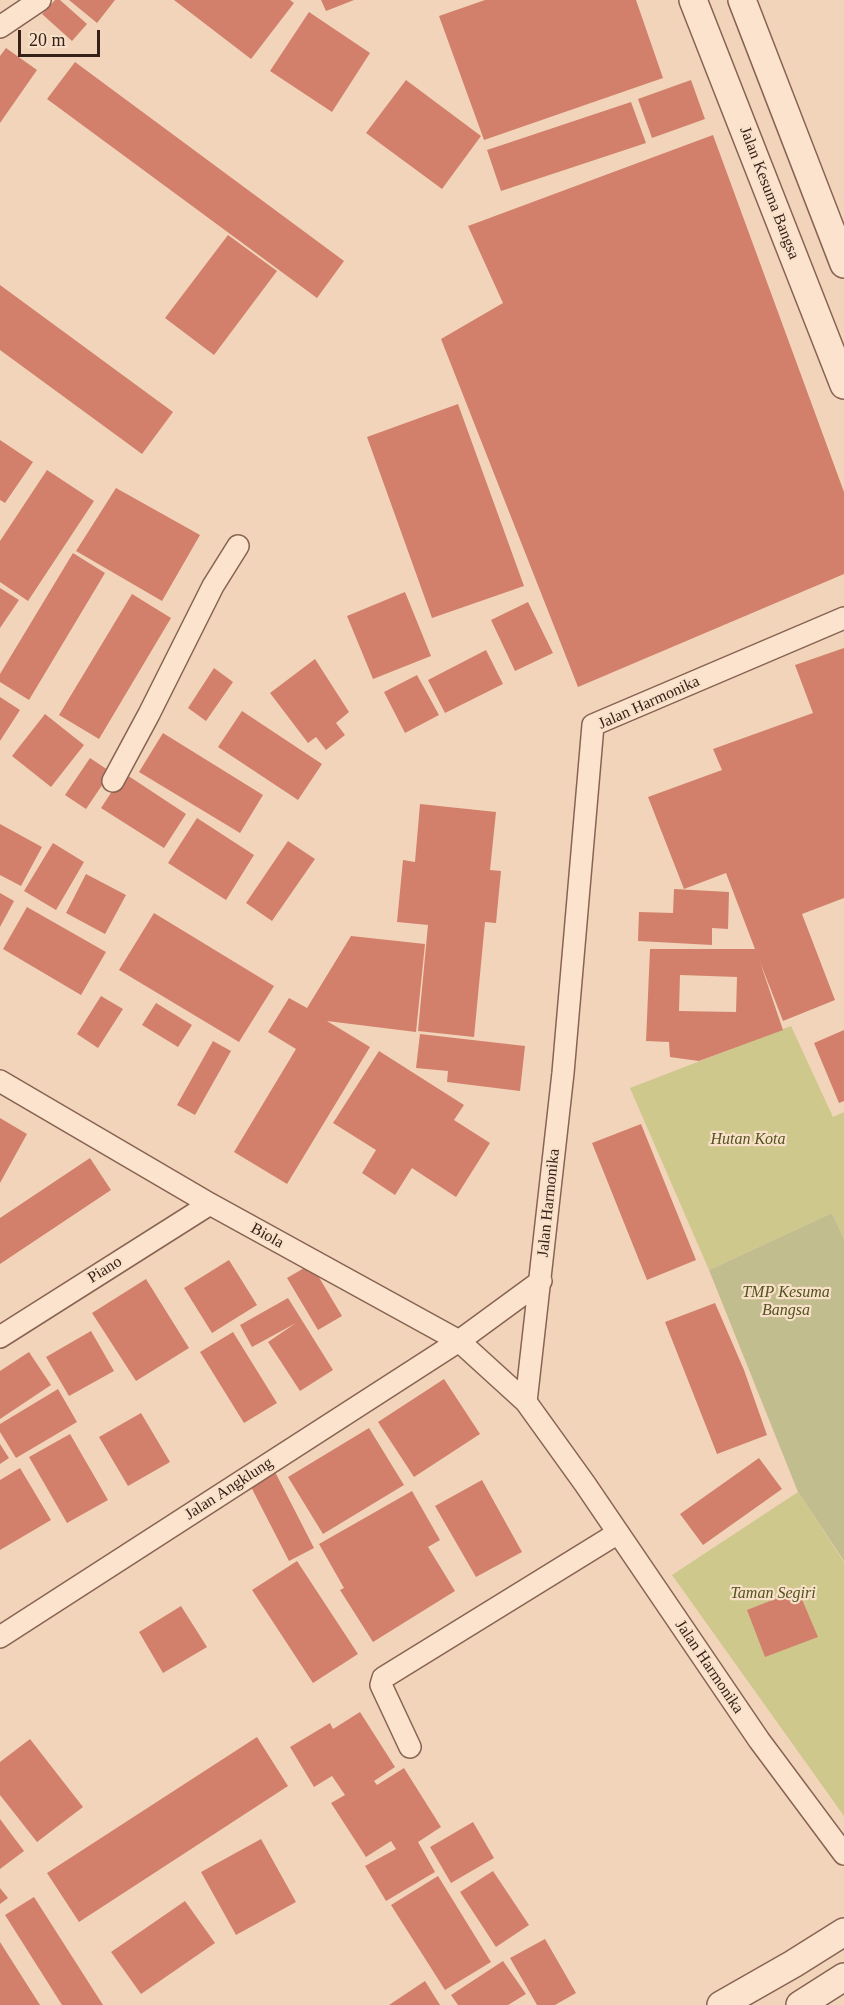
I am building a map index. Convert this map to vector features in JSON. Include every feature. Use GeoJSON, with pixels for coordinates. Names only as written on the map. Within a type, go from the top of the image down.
{"type":"FeatureCollection","features":[{"type":"Feature","properties":{"kind":"street"},"geometry":{"type":"LineString","coordinates":[[0,27],[40,0]]}},
{"type":"Feature","properties":{"kind":"street","name":"Jalan Kesuma Bangsa"},"geometry":{"type":"LineString","coordinates":[[693,0],[844,385]]}},
{"type":"Feature","properties":{"kind":"street"},"geometry":{"type":"LineString","coordinates":[[742,0],[844,264]]}},
{"type":"Feature","properties":{"kind":"street"},"geometry":{"type":"LineString","coordinates":[[113,781],[213,586],[238,546]]}},
{"type":"Feature","properties":{"kind":"street","name":"Jalan Harmonika"},"geometry":{"type":"LineString","coordinates":[[844,618],[593,725],[563,1073],[526,1402],[759,1740],[844,1854]]}},
{"type":"Feature","properties":{"kind":"street","name":"Biola"},"geometry":{"type":"LineString","coordinates":[[0,1081],[210,1204],[459,1341],[526,1402]]}},
{"type":"Feature","properties":{"kind":"street","name":"Piano"},"geometry":{"type":"LineString","coordinates":[[0,1336],[210,1204]]}},
{"type":"Feature","properties":{"kind":"street","name":"Jalan Angklung"},"geometry":{"type":"LineString","coordinates":[[0,1637],[459,1341],[541,1281]]}},
{"type":"Feature","properties":{"kind":"street"},"geometry":{"type":"LineString","coordinates":[[410,1747],[381,1685],[383,1678],[618,1533]]}},
{"type":"Feature","properties":{"kind":"street"},"geometry":{"type":"LineString","coordinates":[[721,2005],[844,1932]]}},
{"type":"Feature","properties":{"kind":"street"},"geometry":{"type":"LineString","coordinates":[[812,2002],[844,1977]]}},
{"type":"Feature","properties":{"kind":"green space","name":"Hutan Kota"},"geometry":{"type":"Polygon","coordinates":[[[791,1026],[833,1117],[844,1112],[844,1239],[832,1213],[709,1270],[630,1088],[791,1026]]]}},
{"type":"Feature","properties":{"kind":"green space","name":"TMP Kesuma Bangsa"},"geometry":{"type":"Polygon","coordinates":[[[832,1213],[844,1239],[844,1561],[798,1492],[709,1270],[832,1213]]]}},
{"type":"Feature","properties":{"kind":"green space","name":"Taman Segiri"},"geometry":{"type":"Polygon","coordinates":[[[798,1492],[844,1562],[844,1816],[672,1575],[798,1492]]]}},
{"type":"Feature","properties":{"kind":"building"},"geometry":{"type":"Polygon","coordinates":[[[55,0],[60,0],[87,24],[72,41],[42,14],[55,0]]]}},
{"type":"Feature","properties":{"kind":"building"},"geometry":{"type":"Polygon","coordinates":[[[69,0],[115,0],[97,23],[69,0]]]}},
{"type":"Feature","properties":{"kind":"building"},"geometry":{"type":"Polygon","coordinates":[[[174,0],[290,0],[294,3],[251,59],[174,0]]]}},
{"type":"Feature","properties":{"kind":"building"},"geometry":{"type":"Polygon","coordinates":[[[321,0],[354,0],[326,11],[321,0]]]}},
{"type":"Feature","properties":{"kind":"building"},"geometry":{"type":"Polygon","coordinates":[[[485,0],[636,0],[663,78],[484,140],[439,16],[485,0]]]}},
{"type":"Feature","properties":{"kind":"building"},"geometry":{"type":"Polygon","coordinates":[[[309,12],[370,53],[332,112],[270,71],[309,12]]]}},
{"type":"Feature","properties":{"kind":"building"},"geometry":{"type":"Polygon","coordinates":[[[6,48],[37,70],[0,123],[0,56],[6,48]]]}},
{"type":"Feature","properties":{"kind":"building"},"geometry":{"type":"Polygon","coordinates":[[[75,62],[344,261],[317,298],[47,99],[75,62]]]}},
{"type":"Feature","properties":{"kind":"building"},"geometry":{"type":"Polygon","coordinates":[[[406,80],[481,136],[442,189],[366,133],[406,80]]]}},
{"type":"Feature","properties":{"kind":"building"},"geometry":{"type":"Polygon","coordinates":[[[691,80],[705,119],[652,138],[638,99],[691,80]]]}},
{"type":"Feature","properties":{"kind":"building"},"geometry":{"type":"Polygon","coordinates":[[[631,102],[646,143],[501,191],[487,150],[631,102]]]}},
{"type":"Feature","properties":{"kind":"building"},"geometry":{"type":"Polygon","coordinates":[[[713,135],[844,492],[844,574],[578,687],[441,339],[503,303],[468,226],[713,135]]]}},
{"type":"Feature","properties":{"kind":"building"},"geometry":{"type":"Polygon","coordinates":[[[228,235],[277,271],[214,355],[165,318],[228,235]]]}},
{"type":"Feature","properties":{"kind":"building"},"geometry":{"type":"Polygon","coordinates":[[[0,285],[173,412],[142,454],[0,350],[0,285]]]}},
{"type":"Feature","properties":{"kind":"building"},"geometry":{"type":"Polygon","coordinates":[[[458,404],[524,586],[432,618],[367,437],[458,404]]]}},
{"type":"Feature","properties":{"kind":"building"},"geometry":{"type":"Polygon","coordinates":[[[0,440],[33,462],[5,503],[0,500],[0,440]]]}},
{"type":"Feature","properties":{"kind":"building"},"geometry":{"type":"Polygon","coordinates":[[[47,470],[94,501],[28,601],[0,582],[0,541],[47,470]]]}},
{"type":"Feature","properties":{"kind":"building"},"geometry":{"type":"Polygon","coordinates":[[[116,488],[200,535],[162,601],[76,551],[116,488]]]}},
{"type":"Feature","properties":{"kind":"building"},"geometry":{"type":"Polygon","coordinates":[[[73,553],[105,573],[29,700],[0,682],[0,674],[73,553]]]}},
{"type":"Feature","properties":{"kind":"building"},"geometry":{"type":"Polygon","coordinates":[[[0,588],[19,600],[0,628],[0,588]]]}},
{"type":"Feature","properties":{"kind":"building"},"geometry":{"type":"Polygon","coordinates":[[[405,592],[431,656],[373,679],[347,616],[405,592]]]}},
{"type":"Feature","properties":{"kind":"building"},"geometry":{"type":"Polygon","coordinates":[[[132,594],[171,618],[99,739],[59,715],[132,594]]]}},
{"type":"Feature","properties":{"kind":"building"},"geometry":{"type":"Polygon","coordinates":[[[528,602],[553,653],[515,671],[491,620],[528,602]]]}},
{"type":"Feature","properties":{"kind":"building"},"geometry":{"type":"Polygon","coordinates":[[[844,648],[844,898],[802,914],[835,1000],[783,1021],[760,962],[783,1030],[699,1061],[670,1057],[669,1042],[646,1041],[650,949],[755,949],[726,873],[684,889],[648,797],[722,770],[713,749],[813,713],[795,665],[844,648]],[[680,975],[679,1011],[736,1012],[737,977],[680,975]]]}},
{"type":"Feature","properties":{"kind":"building"},"geometry":{"type":"Polygon","coordinates":[[[486,650],[503,684],[445,713],[428,680],[486,650]]]}},
{"type":"Feature","properties":{"kind":"building"},"geometry":{"type":"Polygon","coordinates":[[[315,659],[349,712],[336,723],[345,735],[326,750],[316,737],[308,743],[270,693],[315,659]]]}},
{"type":"Feature","properties":{"kind":"building"},"geometry":{"type":"Polygon","coordinates":[[[214,668],[233,682],[206,721],[188,708],[214,668]]]}},
{"type":"Feature","properties":{"kind":"building"},"geometry":{"type":"Polygon","coordinates":[[[417,675],[439,715],[405,733],[384,692],[417,675]]]}},
{"type":"Feature","properties":{"kind":"building"},"geometry":{"type":"Polygon","coordinates":[[[0,697],[20,710],[0,741],[0,697]]]}},
{"type":"Feature","properties":{"kind":"building"},"geometry":{"type":"Polygon","coordinates":[[[242,711],[322,764],[298,800],[218,747],[242,711]]]}},
{"type":"Feature","properties":{"kind":"building"},"geometry":{"type":"Polygon","coordinates":[[[45,714],[84,745],[51,787],[12,756],[45,714]]]}},
{"type":"Feature","properties":{"kind":"building"},"geometry":{"type":"Polygon","coordinates":[[[163,733],[263,795],[240,833],[139,772],[163,733]]]}},
{"type":"Feature","properties":{"kind":"building"},"geometry":{"type":"Polygon","coordinates":[[[90,758],[111,772],[86,809],[65,795],[90,758]]]}},
{"type":"Feature","properties":{"kind":"building"},"geometry":{"type":"Polygon","coordinates":[[[124,773],[186,814],[164,848],[101,808],[124,773]]]}},
{"type":"Feature","properties":{"kind":"building"},"geometry":{"type":"Polygon","coordinates":[[[420,804],[496,812],[490,870],[501,871],[496,923],[485,922],[474,1037],[418,1031],[428,925],[397,922],[403,860],[415,862],[420,804]]]}},
{"type":"Feature","properties":{"kind":"building"},"geometry":{"type":"Polygon","coordinates":[[[197,818],[254,855],[226,900],[168,863],[197,818]]]}},
{"type":"Feature","properties":{"kind":"building"},"geometry":{"type":"Polygon","coordinates":[[[0,824],[42,847],[21,886],[0,875],[0,824]]]}},
{"type":"Feature","properties":{"kind":"building"},"geometry":{"type":"Polygon","coordinates":[[[288,841],[315,859],[272,921],[246,903],[288,841]]]}},
{"type":"Feature","properties":{"kind":"building"},"geometry":{"type":"Polygon","coordinates":[[[53,843],[84,862],[56,910],[24,891],[53,843]]]}},
{"type":"Feature","properties":{"kind":"building"},"geometry":{"type":"Polygon","coordinates":[[[86,874],[126,895],[105,934],[66,913],[86,874]]]}},
{"type":"Feature","properties":{"kind":"building"},"geometry":{"type":"Polygon","coordinates":[[[674,889],[729,892],[728,929],[712,928],[712,945],[638,941],[639,912],[673,913],[674,889]]]}},
{"type":"Feature","properties":{"kind":"building"},"geometry":{"type":"Polygon","coordinates":[[[0,893],[14,901],[0,927],[0,893]]]}},
{"type":"Feature","properties":{"kind":"building"},"geometry":{"type":"Polygon","coordinates":[[[27,907],[106,952],[81,995],[3,949],[27,907]]]}},
{"type":"Feature","properties":{"kind":"building"},"geometry":{"type":"Polygon","coordinates":[[[154,913],[274,986],[239,1042],[119,970],[154,913]]]}},
{"type":"Feature","properties":{"kind":"building"},"geometry":{"type":"Polygon","coordinates":[[[351,936],[425,944],[416,1032],[327,1021],[370,1047],[287,1184],[234,1152],[296,1049],[268,1032],[289,998],[307,1008],[351,936]]]}},
{"type":"Feature","properties":{"kind":"building"},"geometry":{"type":"Polygon","coordinates":[[[101,996],[123,1009],[98,1048],[77,1034],[101,996]]]}},
{"type":"Feature","properties":{"kind":"building"},"geometry":{"type":"Polygon","coordinates":[[[156,1003],[192,1025],[178,1047],[142,1025],[156,1003]]]}},
{"type":"Feature","properties":{"kind":"building"},"geometry":{"type":"Polygon","coordinates":[[[844,1030],[844,1101],[839,1103],[814,1043],[844,1030]]]}},
{"type":"Feature","properties":{"kind":"building"},"geometry":{"type":"Polygon","coordinates":[[[420,1034],[525,1046],[520,1091],[447,1082],[448,1071],[416,1068],[420,1034]]]}},
{"type":"Feature","properties":{"kind":"building"},"geometry":{"type":"Polygon","coordinates":[[[213,1041],[231,1051],[195,1115],[177,1105],[213,1041]]]}},
{"type":"Feature","properties":{"kind":"building"},"geometry":{"type":"Polygon","coordinates":[[[379,1051],[464,1105],[454,1120],[490,1143],[456,1197],[412,1168],[395,1195],[362,1173],[376,1150],[333,1123],[379,1051]]]}},
{"type":"Feature","properties":{"kind":"building"},"geometry":{"type":"Polygon","coordinates":[[[0,1118],[27,1134],[0,1183],[0,1118]]]}},
{"type":"Feature","properties":{"kind":"building"},"geometry":{"type":"Polygon","coordinates":[[[641,1124],[696,1260],[647,1280],[592,1143],[641,1124]]]}},
{"type":"Feature","properties":{"kind":"building"},"geometry":{"type":"Polygon","coordinates":[[[90,1158],[111,1190],[0,1264],[0,1218],[90,1158]]]}},
{"type":"Feature","properties":{"kind":"building"},"geometry":{"type":"Polygon","coordinates":[[[229,1260],[257,1305],[212,1333],[184,1288],[229,1260]]]}},
{"type":"Feature","properties":{"kind":"building"},"geometry":{"type":"Polygon","coordinates":[[[311,1264],[342,1316],[318,1330],[287,1278],[311,1264]]]}},
{"type":"Feature","properties":{"kind":"building"},"geometry":{"type":"Polygon","coordinates":[[[146,1279],[189,1348],[136,1381],[92,1313],[146,1279]]]}},
{"type":"Feature","properties":{"kind":"building"},"geometry":{"type":"Polygon","coordinates":[[[288,1298],[333,1370],[300,1391],[268,1342],[296,1323],[252,1347],[240,1325],[288,1298]]]}},
{"type":"Feature","properties":{"kind":"building"},"geometry":{"type":"Polygon","coordinates":[[[715,1303],[744,1370],[767,1435],[717,1454],[665,1322],[715,1303]]]}},
{"type":"Feature","properties":{"kind":"building"},"geometry":{"type":"Polygon","coordinates":[[[91,1331],[114,1371],[69,1396],[46,1357],[91,1331]]]}},
{"type":"Feature","properties":{"kind":"building"},"geometry":{"type":"Polygon","coordinates":[[[233,1332],[277,1403],[244,1423],[200,1352],[233,1332]]]}},
{"type":"Feature","properties":{"kind":"building"},"geometry":{"type":"Polygon","coordinates":[[[29,1352],[51,1385],[0,1419],[0,1371],[29,1352]]]}},
{"type":"Feature","properties":{"kind":"building"},"geometry":{"type":"Polygon","coordinates":[[[444,1379],[480,1434],[414,1477],[378,1422],[444,1379]]]}},
{"type":"Feature","properties":{"kind":"building"},"geometry":{"type":"Polygon","coordinates":[[[58,1389],[77,1422],[16,1458],[0,1432],[0,1424],[58,1389]]]}},
{"type":"Feature","properties":{"kind":"building"},"geometry":{"type":"Polygon","coordinates":[[[141,1413],[170,1462],[128,1486],[99,1437],[141,1413]]]}},
{"type":"Feature","properties":{"kind":"building"},"geometry":{"type":"Polygon","coordinates":[[[369,1428],[404,1485],[323,1534],[288,1477],[369,1428]]]}},
{"type":"Feature","properties":{"kind":"building"},"geometry":{"type":"Polygon","coordinates":[[[70,1434],[108,1500],[67,1523],[29,1457],[70,1434]]]}},
{"type":"Feature","properties":{"kind":"building"},"geometry":{"type":"Polygon","coordinates":[[[0,1444],[9,1458],[0,1464],[0,1444]]]}},
{"type":"Feature","properties":{"kind":"building"},"geometry":{"type":"Polygon","coordinates":[[[759,1458],[782,1489],[703,1545],[680,1514],[759,1458]]]}},
{"type":"Feature","properties":{"kind":"building"},"geometry":{"type":"Polygon","coordinates":[[[20,1468],[51,1520],[0,1550],[0,1480],[20,1468]]]}},
{"type":"Feature","properties":{"kind":"building"},"geometry":{"type":"Polygon","coordinates":[[[273,1468],[314,1548],[289,1561],[248,1481],[273,1468]]]}},
{"type":"Feature","properties":{"kind":"building"},"geometry":{"type":"Polygon","coordinates":[[[482,1480],[522,1552],[476,1577],[435,1506],[482,1480]]]}},
{"type":"Feature","properties":{"kind":"building"},"geometry":{"type":"Polygon","coordinates":[[[412,1491],[440,1540],[428,1547],[455,1591],[373,1642],[340,1590],[344,1588],[319,1544],[412,1491]]]}},
{"type":"Feature","properties":{"kind":"building"},"geometry":{"type":"Polygon","coordinates":[[[297,1561],[358,1654],[313,1683],[252,1590],[297,1561]]]}},
{"type":"Feature","properties":{"kind":"building"},"geometry":{"type":"Polygon","coordinates":[[[798,1590],[818,1637],[765,1657],[747,1610],[798,1590]]]}},
{"type":"Feature","properties":{"kind":"building"},"geometry":{"type":"Polygon","coordinates":[[[181,1606],[207,1647],[163,1673],[139,1632],[181,1606]]]}},
{"type":"Feature","properties":{"kind":"building"},"geometry":{"type":"Polygon","coordinates":[[[360,1712],[395,1767],[374,1781],[377,1785],[404,1768],[441,1827],[418,1842],[435,1872],[386,1901],[365,1866],[396,1849],[391,1841],[366,1857],[331,1803],[345,1795],[332,1776],[314,1787],[290,1747],[330,1723],[333,1729],[360,1712]]]}},
{"type":"Feature","properties":{"kind":"building"},"geometry":{"type":"Polygon","coordinates":[[[257,1737],[288,1786],[79,1922],[47,1873],[257,1737]]]}},
{"type":"Feature","properties":{"kind":"building"},"geometry":{"type":"Polygon","coordinates":[[[30,1739],[83,1807],[37,1842],[0,1795],[0,1762],[30,1739]]]}},
{"type":"Feature","properties":{"kind":"building"},"geometry":{"type":"Polygon","coordinates":[[[0,1819],[24,1851],[0,1869],[0,1819]]]}},
{"type":"Feature","properties":{"kind":"building"},"geometry":{"type":"Polygon","coordinates":[[[473,1822],[494,1858],[451,1883],[430,1847],[473,1822]]]}},
{"type":"Feature","properties":{"kind":"building"},"geometry":{"type":"Polygon","coordinates":[[[261,1839],[296,1902],[236,1935],[201,1872],[261,1839]]]}},
{"type":"Feature","properties":{"kind":"building"},"geometry":{"type":"Polygon","coordinates":[[[493,1871],[529,1925],[496,1947],[460,1892],[493,1871]]]}},
{"type":"Feature","properties":{"kind":"building"},"geometry":{"type":"Polygon","coordinates":[[[438,1876],[491,1962],[445,1990],[391,1905],[438,1876]]]}},
{"type":"Feature","properties":{"kind":"building"},"geometry":{"type":"Polygon","coordinates":[[[0,1888],[8,1898],[0,1904],[0,1888]]]}},
{"type":"Feature","properties":{"kind":"building"},"geometry":{"type":"Polygon","coordinates":[[[34,1897],[103,2005],[62,2005],[5,1915],[34,1897]]]}},
{"type":"Feature","properties":{"kind":"building"},"geometry":{"type":"Polygon","coordinates":[[[185,1901],[215,1943],[141,1994],[111,1952],[185,1901]]]}},
{"type":"Feature","properties":{"kind":"building"},"geometry":{"type":"Polygon","coordinates":[[[545,1939],[576,1993],[555,2005],[537,2005],[510,1958],[545,1939]]]}},
{"type":"Feature","properties":{"kind":"building"},"geometry":{"type":"Polygon","coordinates":[[[0,1942],[40,2005],[0,2005],[0,1942]]]}},
{"type":"Feature","properties":{"kind":"building"},"geometry":{"type":"Polygon","coordinates":[[[503,1961],[526,1994],[508,2005],[458,2005],[451,1995],[503,1961]]]}},
{"type":"Feature","properties":{"kind":"building"},"geometry":{"type":"Polygon","coordinates":[[[425,1981],[440,2005],[389,2005],[425,1981]]]}}]}
